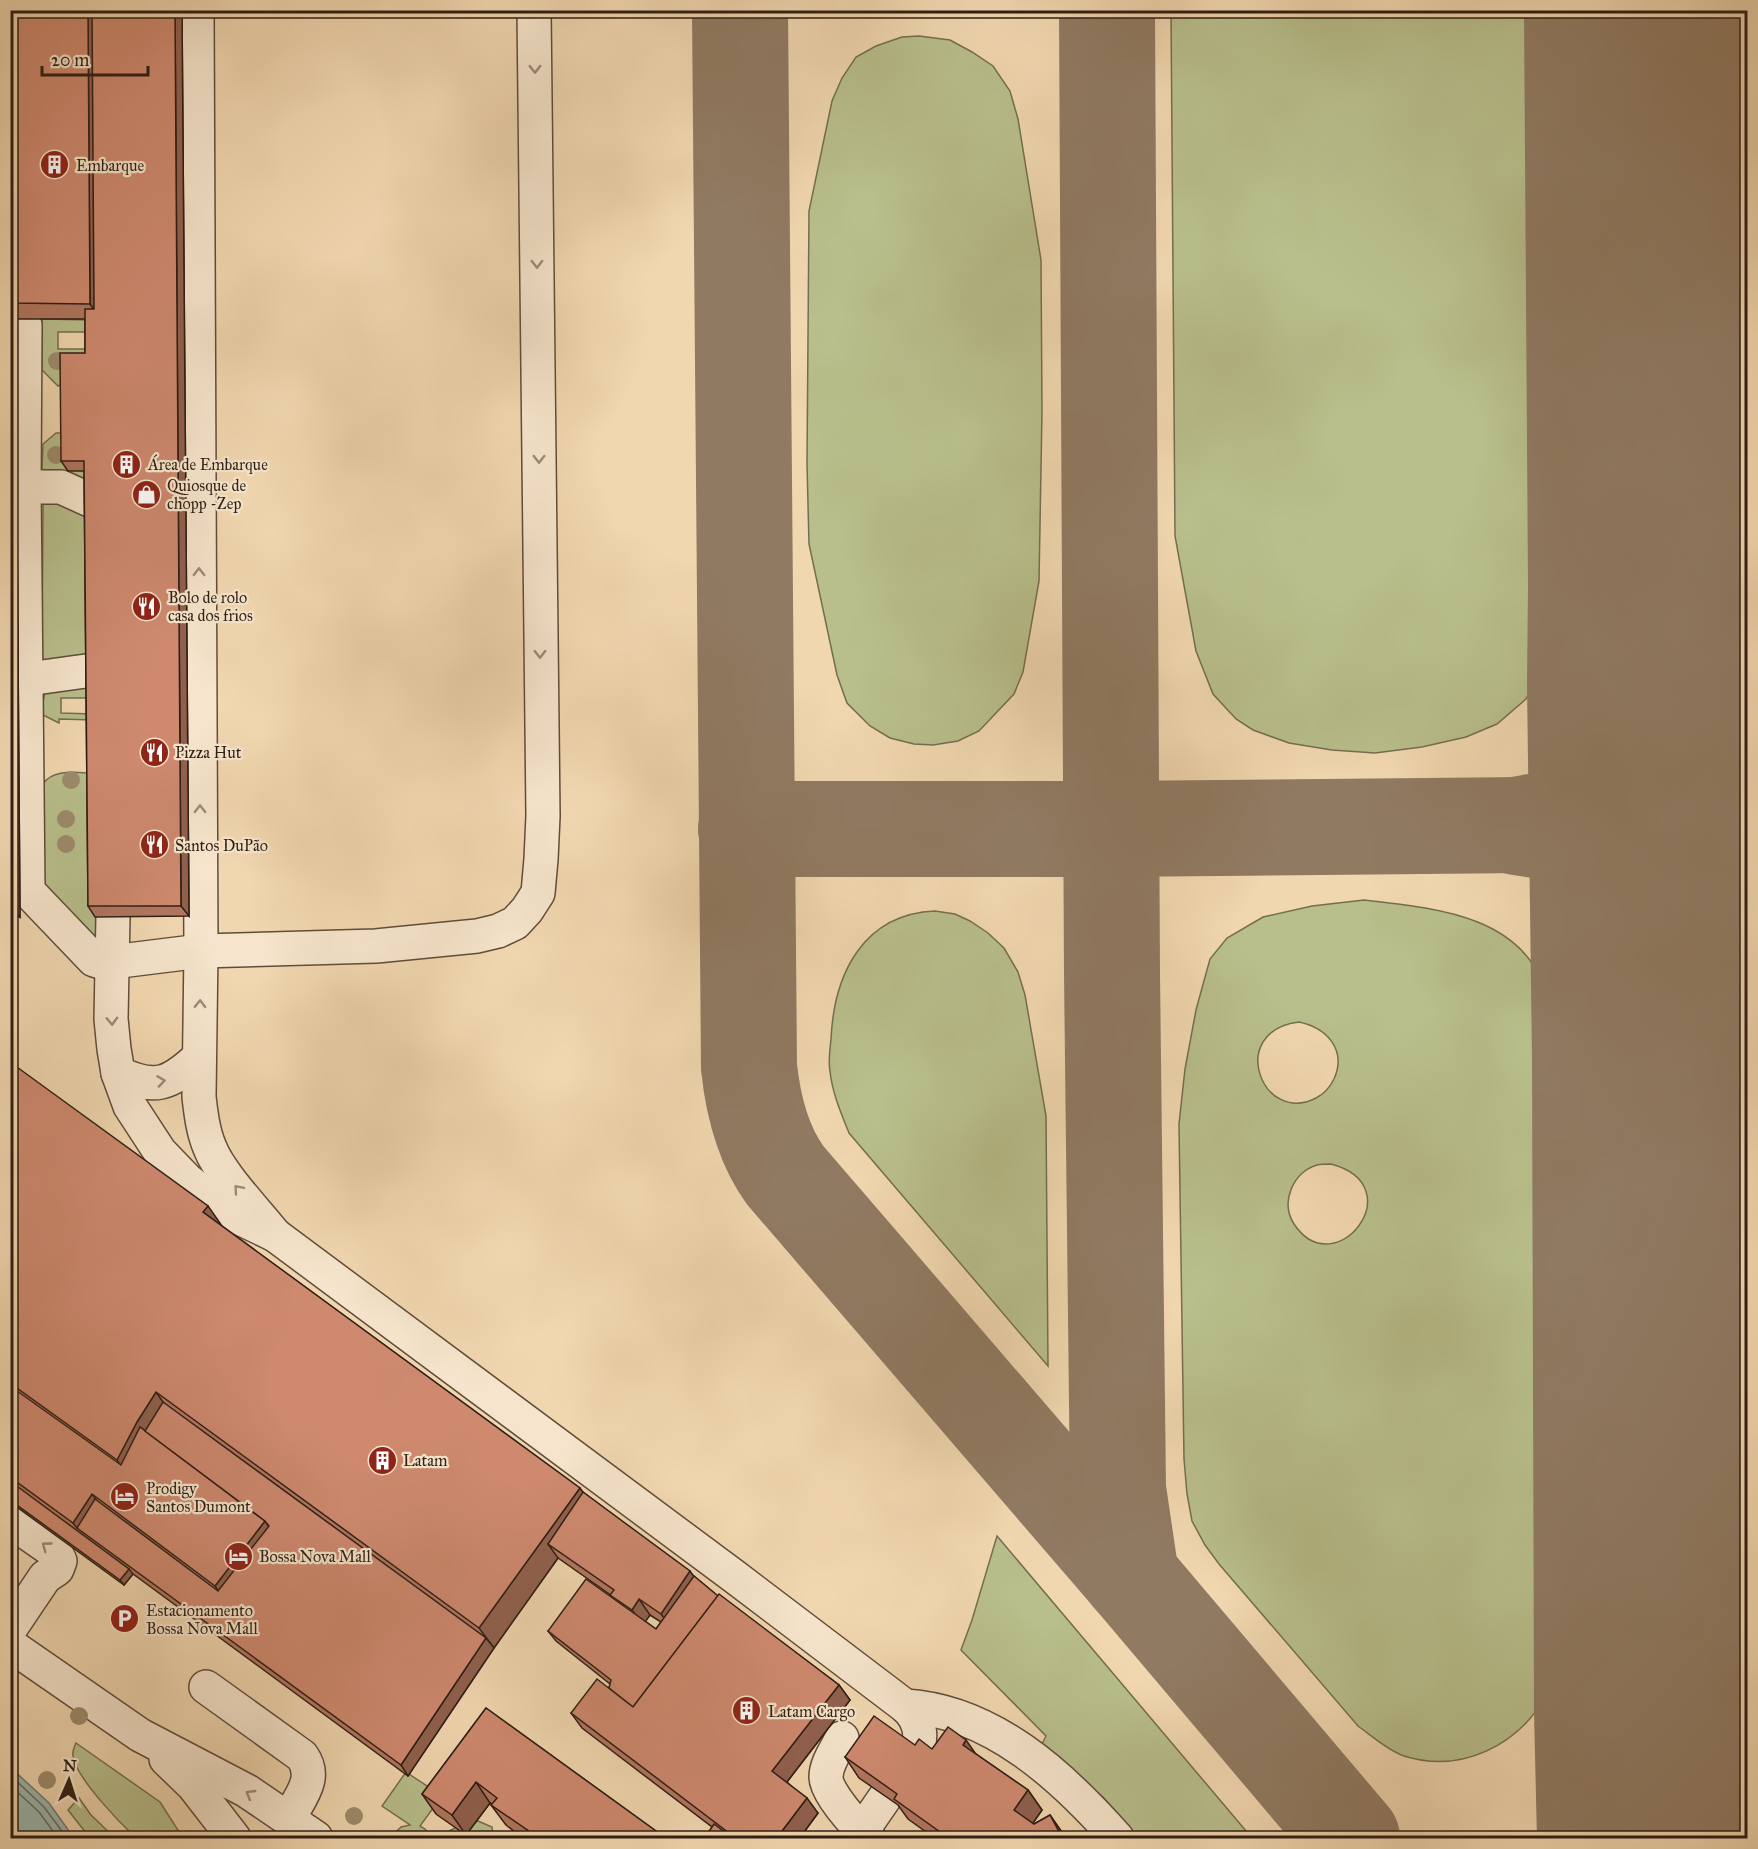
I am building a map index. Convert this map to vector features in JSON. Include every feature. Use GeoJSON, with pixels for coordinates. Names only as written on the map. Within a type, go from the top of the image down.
{"type":"FeatureCollection","features":[{"type":"Feature","properties":{"kind":"street"},"geometry":{"type":"LineString","coordinates":[[197,10],[201,951],[198,1058],[201,1108],[210,1149],[225,1173],[275,1234]]}},
{"type":"Feature","properties":{"kind":"street"},"geometry":{"type":"LineString","coordinates":[[18,325],[25,325],[21,487],[24,886],[94,960],[112,963],[201,951],[376,946],[477,936],[498,931],[515,923],[527,910],[537,893],[542,859],[543,816],[534,10]]}},
{"type":"Feature","properties":{"kind":"street"},"geometry":{"type":"LineString","coordinates":[[21,487],[61,487],[92,501]]}},
{"type":"Feature","properties":{"kind":"street"},"geometry":{"type":"LineString","coordinates":[[23,682],[93,669]]}},
{"type":"Feature","properties":{"kind":"street"},"geometry":{"type":"LineString","coordinates":[[113,916],[111,1019],[118,1073],[130,1106],[172,1167],[229,1213],[275,1234],[905,1706],[913,1713],[918,1725],[920,1740],[914,1754]]}},
{"type":"Feature","properties":{"kind":"street"},"geometry":{"type":"LineString","coordinates":[[118,1073],[144,1083],[166,1081],[185,1070],[198,1058]]}},
{"type":"Feature","properties":{"kind":"street"},"geometry":{"type":"LineString","coordinates":[[10,1521],[56,1553],[60,1561],[57,1569],[45,1577],[10,1629]]}},
{"type":"Feature","properties":{"kind":"street"},"geometry":{"type":"LineString","coordinates":[[10,1646],[141,1735],[247,1791],[289,1818],[316,1839]]}},
{"type":"Feature","properties":{"kind":"street"},"geometry":{"type":"LineString","coordinates":[[206,1687],[302,1756],[309,1766],[309,1779],[289,1818]]}},
{"type":"Feature","properties":{"kind":"street"},"geometry":{"type":"LineString","coordinates":[[905,1706],[923,1707],[959,1716],[986,1727],[1035,1760],[1073,1792],[1117,1839]]}},
{"type":"Feature","properties":{"kind":"street"},"geometry":{"type":"LineString","coordinates":[[141,1735],[193,1785],[234,1839]]}},
{"type":"Feature","properties":{"kind":"street"},"geometry":{"type":"LineString","coordinates":[[842,1738],[828,1767],[826,1779],[834,1797],[863,1836],[886,1796]]}},
{"type":"Feature","properties":{"kind":"green space"},"geometry":{"type":"Polygon","coordinates":[[[1171,11],[1545,11],[1550,633],[1548,655],[1541,674],[1526,699],[1497,724],[1466,737],[1422,747],[1375,753],[1332,750],[1289,743],[1253,730],[1236,719],[1213,694],[1196,651],[1175,536],[1171,11]]]}},
{"type":"Feature","properties":{"kind":"green space"},"geometry":{"type":"Polygon","coordinates":[[[919,36],[950,40],[972,52],[993,66],[1010,91],[1018,119],[1041,260],[1042,412],[1039,581],[1023,672],[1014,694],[979,731],[958,741],[933,745],[914,744],[890,738],[870,726],[847,703],[837,675],[809,544],[807,464],[809,211],[832,101],[842,78],[856,57],[876,46],[902,37],[919,36]]]}},
{"type":"Feature","properties":{"kind":"green space"},"geometry":{"type":"Polygon","coordinates":[[[42,319],[92,320],[92,332],[58,332],[58,349],[92,349],[67,382],[58,386],[42,370],[42,319]]]}},
{"type":"Feature","properties":{"kind":"green space"},"geometry":{"type":"Polygon","coordinates":[[[56,433],[68,433],[91,471],[92,484],[46,475],[42,470],[43,444],[56,433]]]}},
{"type":"Feature","properties":{"kind":"green space"},"geometry":{"type":"Polygon","coordinates":[[[43,502],[72,502],[92,513],[93,653],[42,663],[43,502]]]}},
{"type":"Feature","properties":{"kind":"green space"},"geometry":{"type":"Polygon","coordinates":[[[83,683],[93,698],[61,698],[61,713],[93,714],[94,720],[59,719],[59,723],[43,715],[45,692],[83,683]]]}},
{"type":"Feature","properties":{"kind":"green space"},"geometry":{"type":"Polygon","coordinates":[[[59,773],[94,773],[95,916],[100,917],[98,933],[93,937],[44,890],[43,784],[47,779],[59,773]]]}},
{"type":"Feature","properties":{"kind":"green space"},"geometry":{"type":"Polygon","coordinates":[[[1364,900],[1445,912],[1472,920],[1496,931],[1517,946],[1534,966],[1546,992],[1551,1011],[1555,1042],[1556,1664],[1547,1694],[1521,1728],[1505,1741],[1487,1751],[1467,1758],[1426,1761],[1404,1756],[1386,1747],[1358,1726],[1219,1564],[1192,1521],[1187,1494],[1184,1459],[1179,1124],[1185,1069],[1196,1010],[1210,959],[1227,938],[1263,917],[1312,906],[1364,900]],[[1299,1022],[1277,1029],[1263,1042],[1258,1057],[1260,1074],[1268,1089],[1280,1099],[1297,1103],[1316,1098],[1331,1085],[1338,1059],[1332,1042],[1326,1035],[1318,1029],[1299,1022]],[[1331,1164],[1317,1165],[1301,1174],[1291,1189],[1288,1206],[1294,1224],[1311,1240],[1329,1244],[1346,1238],[1359,1226],[1367,1209],[1366,1191],[1355,1175],[1331,1164]]]}},
{"type":"Feature","properties":{"kind":"green space"},"geometry":{"type":"Polygon","coordinates":[[[935,911],[955,914],[988,933],[1004,948],[1018,972],[1025,995],[1046,1116],[1048,1366],[849,1133],[833,1087],[829,1059],[833,1015],[846,971],[857,952],[871,936],[889,923],[910,915],[935,911]]]}},
{"type":"Feature","properties":{"kind":"green space"},"geometry":{"type":"Polygon","coordinates":[[[997,1536],[1252,1838],[1135,1838],[1104,1798],[1042,1744],[1046,1736],[961,1650],[997,1536]]]}},
{"type":"Feature","properties":{"kind":"green space"},"geometry":{"type":"Polygon","coordinates":[[[76,1743],[160,1802],[183,1838],[136,1838],[100,1800],[82,1776],[73,1756],[76,1743]]]}},
{"type":"Feature","properties":{"kind":"green space"},"geometry":{"type":"Polygon","coordinates":[[[406,1772],[442,1796],[420,1826],[433,1838],[390,1838],[401,1827],[410,1825],[382,1806],[406,1772]]]}},
{"type":"Feature","properties":{"kind":"green space"},"geometry":{"type":"Polygon","coordinates":[[[79,1798],[91,1815],[115,1838],[90,1838],[68,1810],[79,1798]]]}},
{"type":"Feature","properties":{"kind":"green space"},"geometry":{"type":"Polygon","coordinates":[[[478,1821],[492,1827],[491,1838],[446,1838],[447,1832],[465,1823],[478,1821]]]}},
{"type":"Feature","properties":{"kind":"water"},"geometry":{"type":"Polygon","coordinates":[[[10,1767],[49,1803],[74,1838],[11,1838],[10,1767]]]}},
{"type":"Feature","properties":{"kind":"building","name":"Embarque"},"geometry":{"type":"Polygon","coordinates":[[[10,10],[88,10],[90,304],[10,303],[10,10]]]}},
{"type":"Feature","properties":{"kind":"building","name":"Área de Embarque"},"geometry":{"type":"Polygon","coordinates":[[[92,10],[175,10],[181,906],[88,906],[84,461],[61,461],[60,353],[85,353],[85,309],[94,309],[92,10]]]}},
{"type":"Feature","properties":{"kind":"building"},"geometry":{"type":"Polygon","coordinates":[[[10,512],[14,512],[16,912],[10,912],[10,512]]]}},
{"type":"Feature","properties":{"kind":"building"},"geometry":{"type":"Polygon","coordinates":[[[10,1062],[208,1206],[203,1212],[580,1488],[479,1628],[156,1392],[117,1460],[10,1383],[10,1062]]]}},
{"type":"Feature","properties":{"kind":"building","name":"Prodigy Santos Dumont"},"geometry":{"type":"Polygon","coordinates":[[[10,1386],[121,1465],[140,1427],[265,1521],[215,1586],[92,1494],[73,1523],[10,1477],[10,1386]]]}},
{"type":"Feature","properties":{"kind":"building"},"geometry":{"type":"Polygon","coordinates":[[[163,1402],[486,1638],[401,1765],[77,1528],[95,1499],[218,1591],[269,1526],[145,1431],[163,1402]]]}},
{"type":"Feature","properties":{"kind":"building"},"geometry":{"type":"Polygon","coordinates":[[[10,1481],[129,1569],[120,1580],[10,1500],[10,1481]]]}},
{"type":"Feature","properties":{"kind":"building"},"geometry":{"type":"Polygon","coordinates":[[[583,1492],[690,1571],[661,1614],[639,1599],[632,1610],[610,1595],[614,1590],[548,1544],[583,1492]]]}},
{"type":"Feature","properties":{"kind":"building"},"geometry":{"type":"Polygon","coordinates":[[[694,1576],[718,1596],[633,1707],[609,1688],[611,1680],[548,1631],[586,1579],[656,1629],[694,1576]]]}},
{"type":"Feature","properties":{"kind":"building"},"geometry":{"type":"Polygon","coordinates":[[[719,1594],[839,1685],[772,1771],[807,1798],[776,1839],[737,1839],[571,1713],[597,1679],[633,1707],[719,1594]]]}},
{"type":"Feature","properties":{"kind":"building"},"geometry":{"type":"Polygon","coordinates":[[[486,1708],[667,1839],[534,1839],[536,1836],[491,1805],[497,1798],[476,1782],[452,1815],[422,1794],[486,1708]]]}},
{"type":"Feature","properties":{"kind":"building"},"geometry":{"type":"Polygon","coordinates":[[[874,1716],[915,1745],[919,1739],[932,1749],[948,1727],[966,1740],[963,1745],[1028,1790],[1014,1810],[1034,1824],[1050,1815],[1063,1839],[950,1839],[894,1799],[897,1794],[845,1757],[874,1716]]]}},
{"type":"Feature","properties":{"kind":"building"},"geometry":{"type":"Polygon","coordinates":[[[714,1824],[734,1839],[704,1839],[714,1824]]]}},
{"type":"Feature","properties":{"kind":"taxiway"},"geometry":{"type":"LineString","coordinates":[[740,10],[749,1067],[760,1123],[770,1150],[785,1175],[1352,1838]]}},
{"type":"Feature","properties":{"kind":"taxiway"},"geometry":{"type":"LineString","coordinates":[[1107,10],[1112,974],[1118,1489],[1131,1577]]}},
{"type":"Feature","properties":{"kind":"taxiway"},"geometry":{"type":"LineString","coordinates":[[1516,825],[1552,818],[1578,806],[1609,779],[1628,745],[1647,684]]}},
{"type":"Feature","properties":{"kind":"taxiway"},"geometry":{"type":"LineString","coordinates":[[746,829],[1112,829],[1748,823]]}},
{"type":"Feature","properties":{"kind":"taxiway"},"geometry":{"type":"LineString","coordinates":[[1517,827],[1556,833],[1579,844],[1604,864],[1624,890],[1650,974]]}},
{"type":"Feature","properties":{"kind":"taxiway"},"geometry":{"type":"LineString","coordinates":[[1613,1838],[1640,1794],[1648,1763],[1654,1712]]}},
{"type":"Feature","properties":{"kind":"runway"},"geometry":{"type":"LineString","coordinates":[[1644,10],[1647,684],[1652,1058],[1654,1712],[1657,1838]]}},
{"type":"Feature","properties":{"kind":"place","name":"Embarque"},"geometry":{"type":"Point","coordinates":[55,165]}},
{"type":"Feature","properties":{"kind":"place","name":"Área de Embarque"},"geometry":{"type":"Point","coordinates":[127,464]}},
{"type":"Feature","properties":{"kind":"place","name":"Quiosque de chopp -Zep"},"geometry":{"type":"Point","coordinates":[146,494]}},
{"type":"Feature","properties":{"kind":"place","name":"Bolo de rolo casa dos frios"},"geometry":{"type":"Point","coordinates":[147,606]}},
{"type":"Feature","properties":{"kind":"place","name":"Pizza Hut"},"geometry":{"type":"Point","coordinates":[154,752]}},
{"type":"Feature","properties":{"kind":"place","name":"Santos DuPão"},"geometry":{"type":"Point","coordinates":[154,845]}},
{"type":"Feature","properties":{"kind":"place","name":"Latam"},"geometry":{"type":"Point","coordinates":[382,1460]}},
{"type":"Feature","properties":{"kind":"place","name":"Prodigy Santos Dumont"},"geometry":{"type":"Point","coordinates":[125,1497]}},
{"type":"Feature","properties":{"kind":"place","name":"Bossa Nova Mall"},"geometry":{"type":"Point","coordinates":[238,1556]}},
{"type":"Feature","properties":{"kind":"place","name":"Estacionamento Bossa Nova Mall"},"geometry":{"type":"Point","coordinates":[125,1619]}},
{"type":"Feature","properties":{"kind":"place","name":"Latam Cargo"},"geometry":{"type":"Point","coordinates":[747,1711]}}]}
